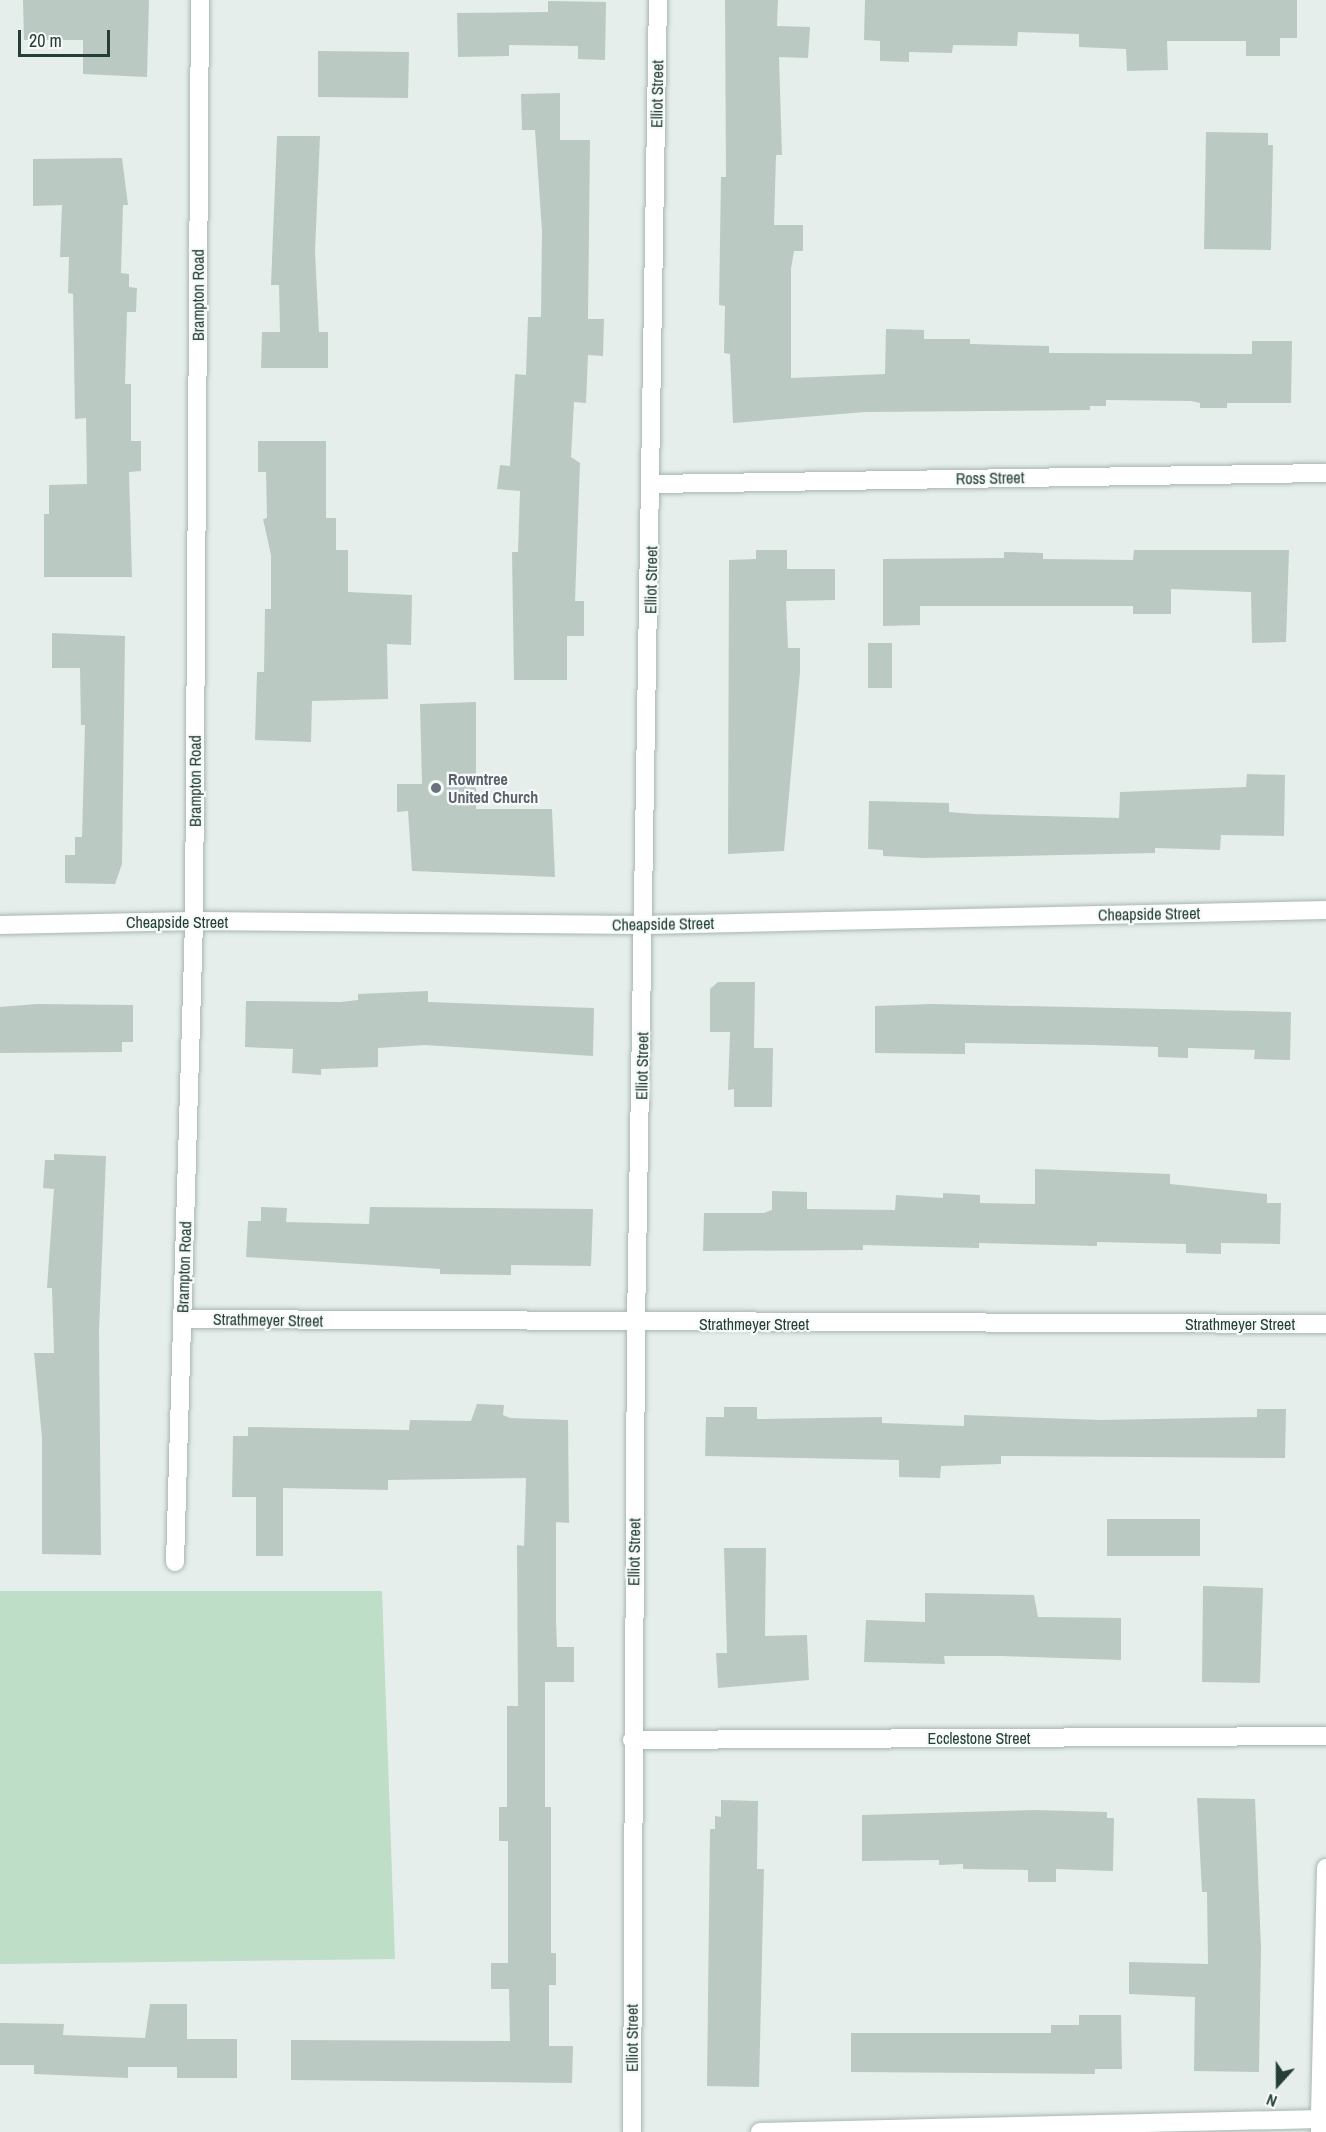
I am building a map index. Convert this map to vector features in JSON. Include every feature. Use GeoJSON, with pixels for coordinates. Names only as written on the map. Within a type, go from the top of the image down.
{"type":"FeatureCollection","features":[{"type":"Feature","properties":{"kind":"street","name":"Brampton Road"},"geometry":{"type":"LineString","coordinates":[[175,1562],[194,921],[200,0]]}},
{"type":"Feature","properties":{"kind":"street","name":"Elliot Street"},"geometry":{"type":"LineString","coordinates":[[632,2132],[632,1740],[636,1324],[653,484],[658,0]]}},
{"type":"Feature","properties":{"kind":"street","name":"Ross Street"},"geometry":{"type":"LineString","coordinates":[[653,484],[1326,472]]}},
{"type":"Feature","properties":{"kind":"street","name":"Cheapside Street"},"geometry":{"type":"LineString","coordinates":[[0,925],[194,921],[645,925],[1326,910]]}},
{"type":"Feature","properties":{"kind":"street","name":"Strathmeyer Street"},"geometry":{"type":"LineString","coordinates":[[182,1319],[636,1324],[1326,1324]]}},
{"type":"Feature","properties":{"kind":"street","name":"Ecclestone Street"},"geometry":{"type":"LineString","coordinates":[[632,1740],[1326,1736]]}},
{"type":"Feature","properties":{"kind":"street"},"geometry":{"type":"LineString","coordinates":[[760,2132],[1322,2124],[1326,1868]]}},
{"type":"Feature","properties":{"kind":"green space"},"geometry":{"type":"Polygon","coordinates":[[[0,1591],[382,1591],[395,1959],[0,1964],[0,1591]]]}},
{"type":"Feature","properties":{"kind":"building"},"geometry":{"type":"Polygon","coordinates":[[[23,0],[149,0],[147,77],[83,74],[83,40],[24,40],[23,0]]]}},
{"type":"Feature","properties":{"kind":"building"},"geometry":{"type":"Polygon","coordinates":[[[725,0],[778,0],[777,26],[810,27],[808,58],[779,57],[782,155],[776,155],[774,225],[803,225],[803,251],[794,251],[791,269],[791,378],[885,374],[886,329],[924,330],[924,339],[970,339],[970,344],[1049,346],[1049,353],[1252,354],[1252,341],[1292,341],[1291,403],[1227,403],[1227,408],[1200,408],[1200,403],[1191,401],[1106,400],[1106,406],[1090,406],[1090,410],[865,412],[733,423],[730,354],[724,353],[725,306],[719,305],[721,177],[726,177],[725,0]]]}},
{"type":"Feature","properties":{"kind":"building"},"geometry":{"type":"Polygon","coordinates":[[[865,0],[1297,0],[1297,38],[1280,38],[1280,56],[1246,56],[1246,41],[1167,41],[1168,70],[1127,71],[1126,49],[1079,47],[1079,34],[1018,32],[1017,46],[953,45],[952,53],[909,52],[909,62],[880,61],[880,41],[864,40],[865,0]]]}},
{"type":"Feature","properties":{"kind":"building"},"geometry":{"type":"Polygon","coordinates":[[[548,1],[606,2],[605,60],[578,59],[578,46],[509,45],[509,56],[458,57],[457,13],[548,12],[548,1]]]}},
{"type":"Feature","properties":{"kind":"building"},"geometry":{"type":"Polygon","coordinates":[[[318,51],[409,52],[408,98],[318,97],[318,51]]]}},
{"type":"Feature","properties":{"kind":"building"},"geometry":{"type":"Polygon","coordinates":[[[560,93],[560,140],[590,140],[588,319],[604,319],[603,356],[588,355],[586,403],[574,402],[571,457],[580,463],[575,601],[584,601],[584,636],[567,636],[567,680],[514,680],[512,552],[518,552],[520,491],[497,489],[500,465],[510,466],[515,374],[526,375],[528,317],[541,317],[542,231],[535,130],[522,130],[521,94],[560,93]]]}},
{"type":"Feature","properties":{"kind":"building"},"geometry":{"type":"Polygon","coordinates":[[[1206,132],[1268,133],[1268,145],[1273,145],[1271,250],[1204,249],[1206,132]]]}},
{"type":"Feature","properties":{"kind":"building"},"geometry":{"type":"Polygon","coordinates":[[[277,136],[320,136],[315,251],[319,332],[328,332],[328,368],[261,368],[262,332],[280,332],[279,285],[271,285],[277,136]]]}},
{"type":"Feature","properties":{"kind":"building"},"geometry":{"type":"Polygon","coordinates":[[[122,158],[128,205],[123,205],[121,273],[129,274],[129,287],[137,288],[136,312],[127,312],[125,384],[131,384],[131,441],[141,441],[141,471],[129,472],[132,577],[44,577],[44,514],[49,514],[49,485],[87,484],[86,418],[75,419],[73,294],[68,293],[69,257],[60,257],[62,205],[33,206],[33,159],[122,158]]]}},
{"type":"Feature","properties":{"kind":"building"},"geometry":{"type":"Polygon","coordinates":[[[258,441],[326,441],[326,518],[336,518],[336,550],[348,550],[348,592],[412,595],[411,645],[387,644],[388,699],[312,701],[311,742],[255,740],[257,672],[264,672],[265,609],[271,609],[271,555],[263,519],[267,518],[266,472],[258,472],[258,441]]]}},
{"type":"Feature","properties":{"kind":"building"},"geometry":{"type":"Polygon","coordinates":[[[756,550],[787,550],[787,569],[835,569],[835,600],[786,601],[788,648],[800,648],[800,672],[784,851],[728,854],[729,560],[756,559],[756,550]]]}},
{"type":"Feature","properties":{"kind":"building"},"geometry":{"type":"Polygon","coordinates":[[[1134,550],[1289,550],[1286,642],[1252,643],[1251,592],[1171,589],[1171,614],[1133,614],[1133,606],[920,606],[920,625],[883,626],[883,559],[1004,558],[1004,552],[1043,553],[1043,559],[1133,560],[1134,550]]]}},
{"type":"Feature","properties":{"kind":"building"},"geometry":{"type":"Polygon","coordinates":[[[52,633],[125,636],[122,864],[115,884],[65,883],[65,855],[75,855],[75,837],[82,837],[85,725],[81,725],[80,668],[52,668],[52,633]]]}},
{"type":"Feature","properties":{"kind":"building"},"geometry":{"type":"Polygon","coordinates":[[[868,643],[892,643],[892,688],[868,688],[868,643]]]}},
{"type":"Feature","properties":{"kind":"building","name":"Rowntree United Church"},"geometry":{"type":"Polygon","coordinates":[[[476,702],[476,809],[552,809],[555,877],[412,871],[408,811],[397,812],[397,784],[422,784],[420,704],[476,702]]]}},
{"type":"Feature","properties":{"kind":"building"},"geometry":{"type":"Polygon","coordinates":[[[1247,774],[1285,775],[1284,836],[1221,835],[1220,850],[1155,848],[1155,853],[924,858],[883,856],[883,850],[868,849],[869,801],[949,803],[949,812],[974,814],[1119,818],[1120,792],[1246,787],[1247,774]]]}},
{"type":"Feature","properties":{"kind":"building"},"geometry":{"type":"Polygon","coordinates":[[[718,982],[755,982],[754,1048],[773,1048],[772,1107],[734,1107],[734,1089],[728,1090],[730,1032],[710,1032],[710,989],[718,982]]]}},
{"type":"Feature","properties":{"kind":"building"},"geometry":{"type":"Polygon","coordinates":[[[428,991],[428,1002],[594,1008],[593,1056],[425,1045],[378,1048],[378,1067],[321,1069],[321,1075],[292,1073],[293,1049],[245,1047],[246,1001],[341,1002],[358,1000],[358,994],[428,991]]]}},
{"type":"Feature","properties":{"kind":"building"},"geometry":{"type":"Polygon","coordinates":[[[37,1004],[133,1005],[133,1042],[122,1042],[122,1052],[0,1053],[0,1007],[37,1004]]]}},
{"type":"Feature","properties":{"kind":"building"},"geometry":{"type":"Polygon","coordinates":[[[932,1004],[1291,1012],[1290,1060],[1254,1059],[1255,1050],[1188,1048],[1188,1058],[1158,1057],[1158,1047],[1094,1045],[965,1043],[965,1054],[875,1053],[875,1006],[932,1004]]]}},
{"type":"Feature","properties":{"kind":"building"},"geometry":{"type":"Polygon","coordinates":[[[54,1154],[106,1156],[99,1331],[101,1555],[42,1554],[42,1438],[34,1353],[54,1353],[52,1288],[47,1288],[54,1189],[43,1188],[45,1160],[54,1160],[54,1154]]]}},
{"type":"Feature","properties":{"kind":"building"},"geometry":{"type":"Polygon","coordinates":[[[1035,1169],[1170,1174],[1170,1184],[1267,1194],[1267,1203],[1281,1203],[1280,1244],[1221,1243],[1221,1254],[1186,1253],[1186,1244],[1097,1242],[1097,1246],[979,1243],[979,1248],[863,1245],[863,1250],[703,1251],[704,1213],[764,1213],[772,1210],[772,1191],[807,1192],[807,1209],[895,1210],[896,1195],[943,1198],[943,1193],[980,1195],[980,1203],[1035,1204],[1035,1169]]]}},
{"type":"Feature","properties":{"kind":"building"},"geometry":{"type":"Polygon","coordinates":[[[261,1207],[287,1208],[286,1222],[369,1224],[370,1207],[593,1209],[591,1266],[511,1265],[511,1275],[440,1274],[440,1269],[246,1257],[248,1221],[261,1221],[261,1207]]]}},
{"type":"Feature","properties":{"kind":"building"},"geometry":{"type":"Polygon","coordinates":[[[477,1404],[504,1405],[503,1415],[510,1418],[568,1420],[569,1523],[556,1522],[556,1620],[557,1647],[574,1647],[574,1682],[545,1682],[545,1807],[551,1807],[551,1953],[556,1953],[556,1985],[549,1985],[549,2046],[573,2046],[572,2083],[291,2080],[291,2040],[510,2041],[509,1989],[491,1989],[491,1963],[508,1963],[508,1841],[499,1841],[499,1807],[507,1807],[507,1706],[518,1706],[517,1545],[524,1546],[526,1478],[388,1480],[388,1490],[283,1488],[283,1556],[256,1556],[256,1497],[232,1497],[233,1436],[248,1436],[248,1427],[409,1430],[410,1420],[471,1421],[477,1404]]]}},
{"type":"Feature","properties":{"kind":"building"},"geometry":{"type":"Polygon","coordinates":[[[724,1407],[757,1407],[757,1419],[882,1417],[882,1423],[964,1426],[964,1415],[1101,1420],[1257,1417],[1257,1409],[1286,1409],[1285,1458],[1001,1456],[1001,1464],[941,1466],[940,1478],[899,1477],[899,1460],[705,1456],[706,1417],[724,1417],[724,1407]]]}},
{"type":"Feature","properties":{"kind":"building"},"geometry":{"type":"Polygon","coordinates":[[[1107,1519],[1200,1519],[1200,1556],[1107,1556],[1107,1519]]]}},
{"type":"Feature","properties":{"kind":"building"},"geometry":{"type":"Polygon","coordinates":[[[724,1548],[766,1548],[765,1636],[807,1635],[809,1680],[718,1688],[716,1653],[727,1653],[724,1548]]]}},
{"type":"Feature","properties":{"kind":"building"},"geometry":{"type":"Polygon","coordinates":[[[1203,1586],[1263,1588],[1260,1683],[1202,1682],[1203,1586]]]}},
{"type":"Feature","properties":{"kind":"building"},"geometry":{"type":"Polygon","coordinates":[[[925,1593],[1034,1595],[1038,1617],[1121,1618],[1121,1660],[944,1656],[945,1664],[864,1662],[866,1620],[925,1622],[925,1593]]]}},
{"type":"Feature","properties":{"kind":"building"},"geometry":{"type":"Polygon","coordinates":[[[1197,1798],[1255,1799],[1261,1949],[1259,2072],[1194,2071],[1195,1997],[1129,1994],[1129,1962],[1208,1964],[1207,1892],[1202,1892],[1197,1798]]]}},
{"type":"Feature","properties":{"kind":"building"},"geometry":{"type":"Polygon","coordinates":[[[721,1800],[758,1801],[757,1869],[764,1869],[759,2087],[707,2086],[710,1829],[715,1829],[715,1816],[721,1817],[721,1800]]]}},
{"type":"Feature","properties":{"kind":"building"},"geometry":{"type":"Polygon","coordinates":[[[1034,1810],[1107,1812],[1107,1818],[1114,1818],[1113,1871],[1056,1869],[1056,1882],[1028,1882],[1028,1870],[963,1869],[963,1864],[939,1865],[939,1860],[862,1861],[862,1815],[1034,1810]]]}},
{"type":"Feature","properties":{"kind":"building"},"geometry":{"type":"Polygon","coordinates":[[[150,2004],[187,2004],[187,2039],[237,2039],[237,2078],[177,2078],[177,2067],[128,2067],[128,2078],[34,2074],[34,2065],[0,2065],[0,2023],[64,2024],[63,2035],[145,2038],[150,2004]]]}},
{"type":"Feature","properties":{"kind":"building"},"geometry":{"type":"Polygon","coordinates":[[[1079,2015],[1121,2015],[1122,2069],[1095,2069],[1095,2074],[851,2072],[851,2033],[1051,2033],[1051,2025],[1079,2025],[1079,2015]]]}},
{"type":"Feature","properties":{"kind":"place","name":"Rowntree United Church"},"geometry":{"type":"Point","coordinates":[436,788]}}]}
